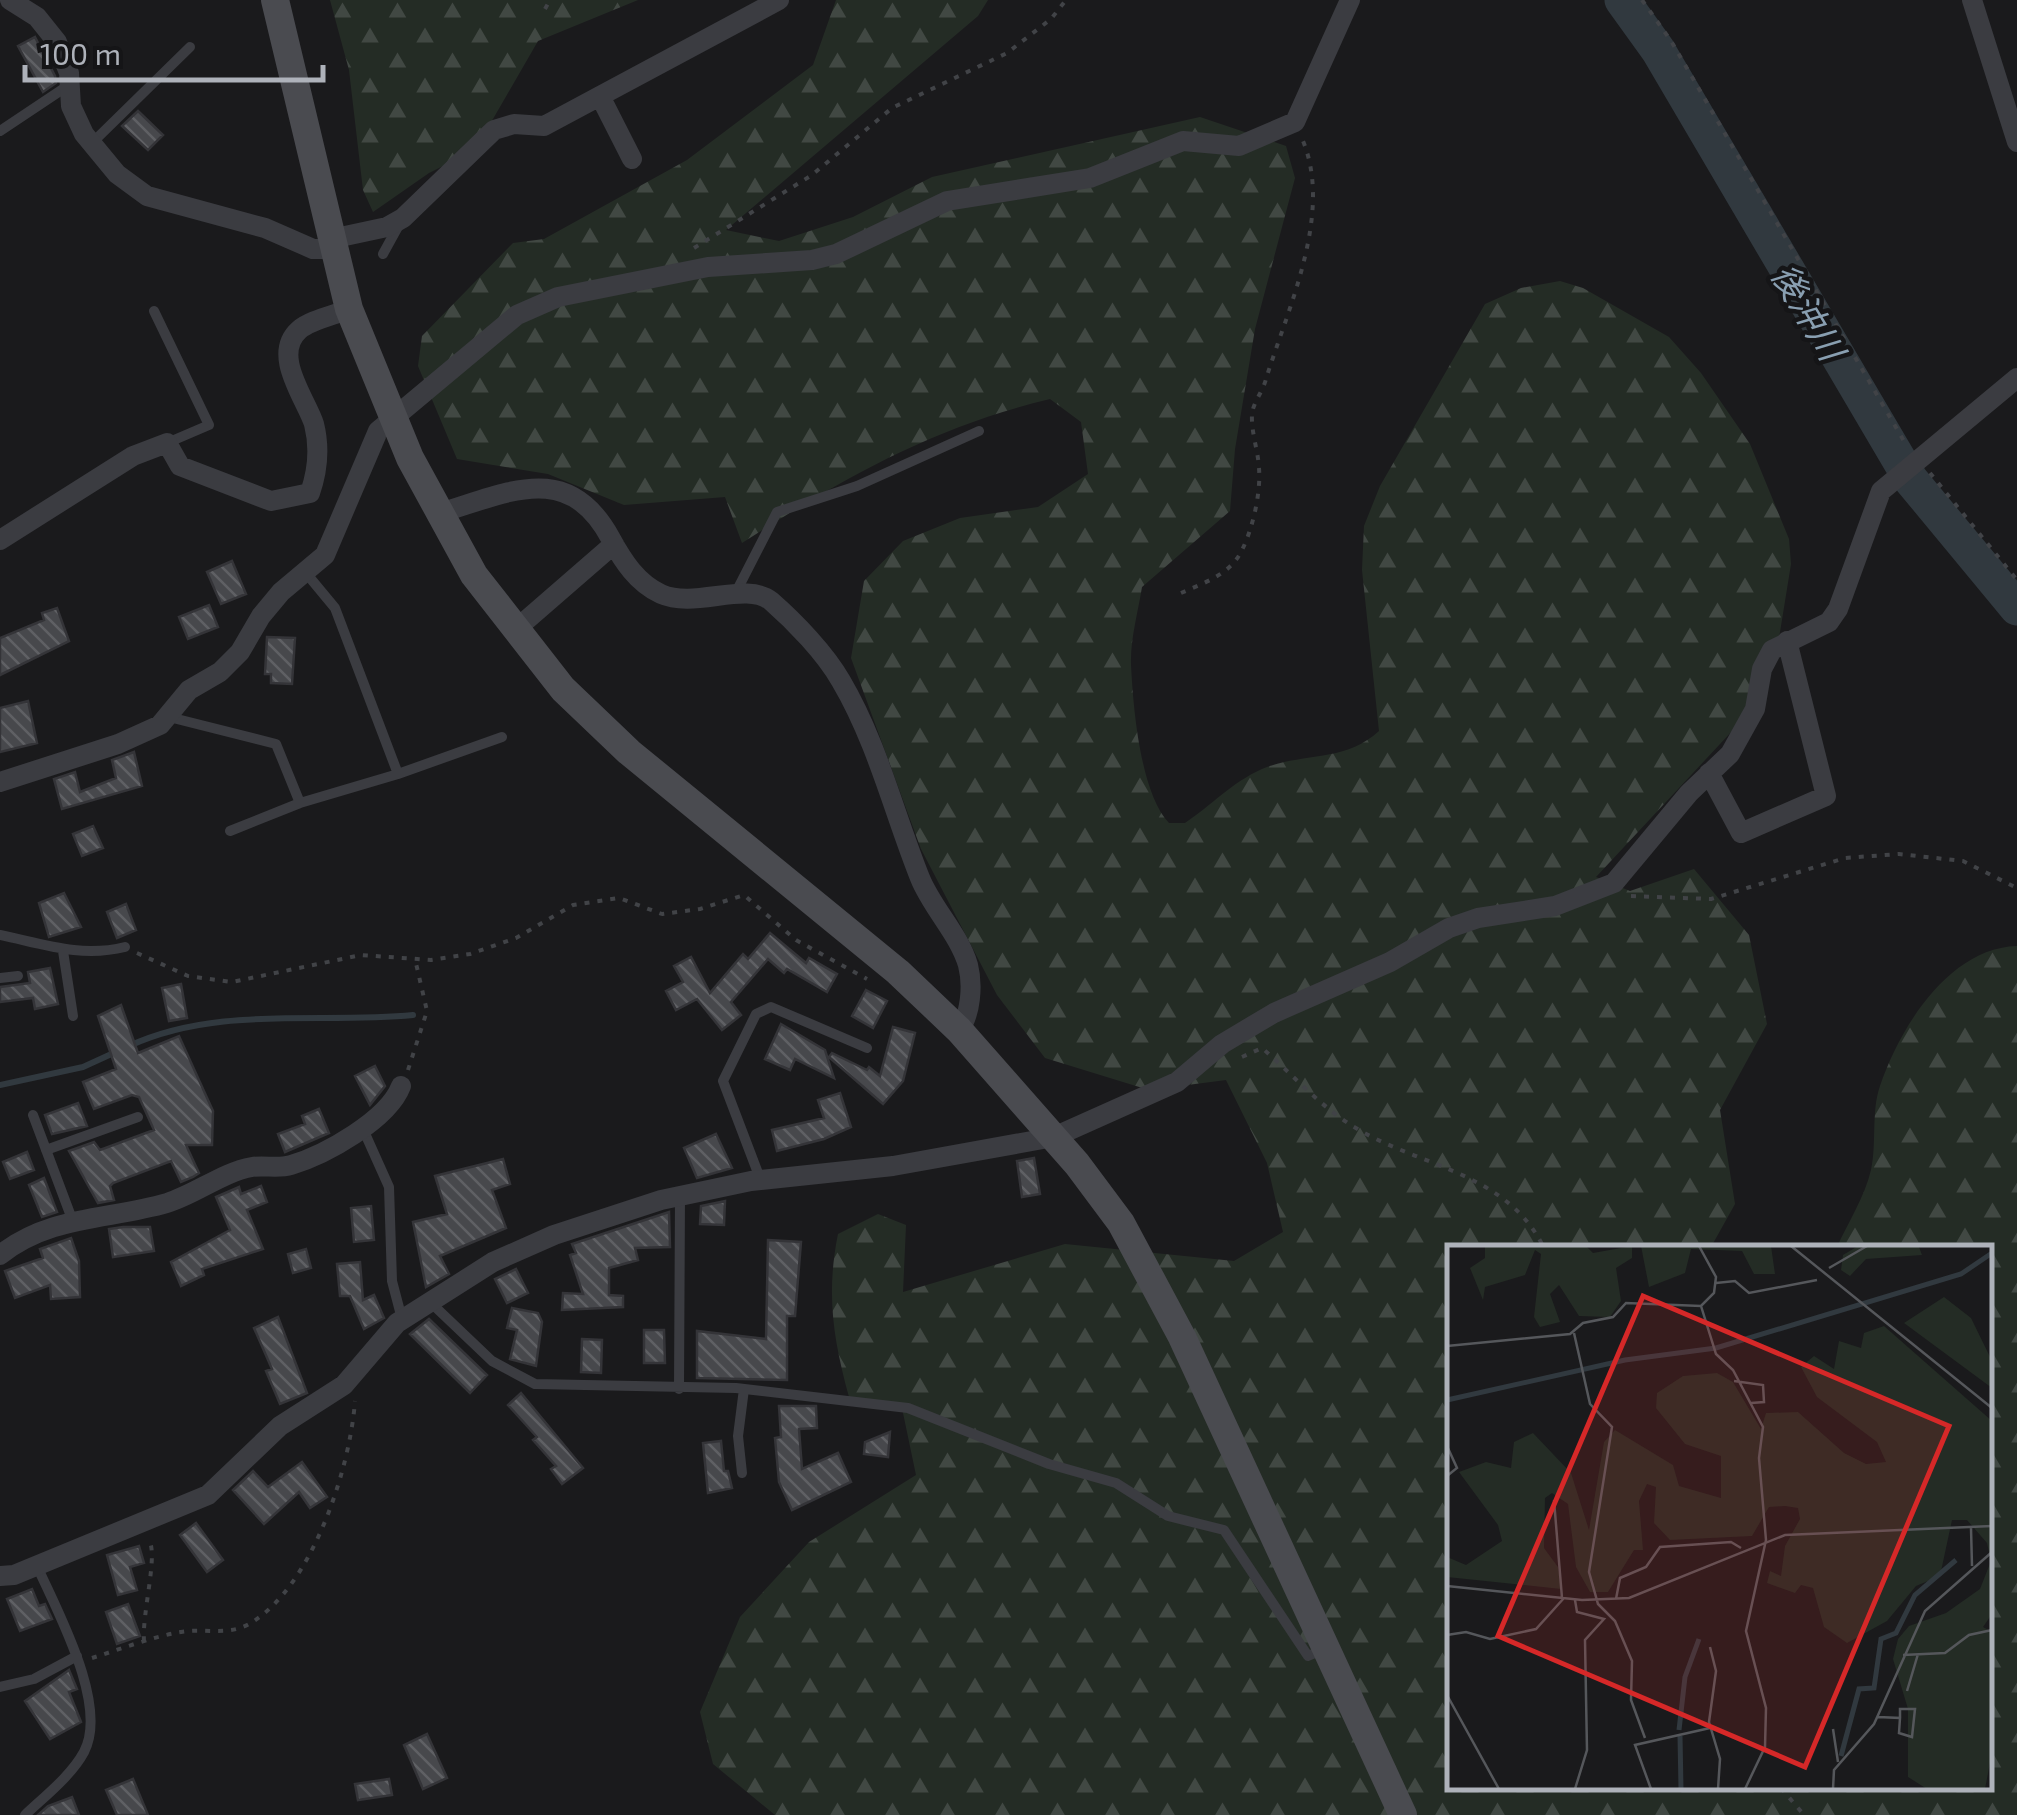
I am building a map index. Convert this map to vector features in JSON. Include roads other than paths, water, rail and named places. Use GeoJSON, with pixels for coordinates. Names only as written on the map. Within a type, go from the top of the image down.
{"type":"FeatureCollection","features":[{"type":"Feature","properties":{"kind":"street"},"geometry":{"type":"LineString","coordinates":[[10,0],[37,17],[58,42],[70,84],[71,106],[92,143],[118,174],[147,196],[250,224],[313,249],[387,227],[404,218],[494,130],[514,124],[544,126],[779,0]]}},
{"type":"Feature","properties":{"kind":"street"},"geometry":{"type":"LineString","coordinates":[[275,0],[349,308],[392,418],[474,575],[562,689],[629,752],[863,940],[959,1030],[1054,1137],[1120,1223],[1182,1336],[1403,1815]]}},
{"type":"Feature","properties":{"kind":"street"},"geometry":{"type":"LineString","coordinates":[[0,782],[118,744],[160,726],[189,690],[220,672],[240,652],[261,616],[330,546],[363,459],[378,431],[517,316],[558,297],[664,276],[738,264],[812,260],[853,246],[947,201],[1090,178],[1183,141],[1239,146],[1295,122],[1350,0]]}},
{"type":"Feature","properties":{"kind":"street"},"geometry":{"type":"LineString","coordinates":[[1972,0],[2017,142]]}},
{"type":"Feature","properties":{"kind":"street"},"geometry":{"type":"LineString","coordinates":[[600,96],[632,159]]}},
{"type":"Feature","properties":{"kind":"street"},"geometry":{"type":"LineString","coordinates":[[0,540],[133,456],[167,443],[180,466],[272,501],[310,493],[318,454],[314,424],[291,374],[290,345],[299,330],[349,308]]}},
{"type":"Feature","properties":{"kind":"street"},"geometry":{"type":"LineString","coordinates":[[0,1576],[140,1525],[208,1495],[280,1426],[353,1376],[382,1336],[402,1319],[493,1262],[554,1235],[680,1196],[762,1181],[893,1166],[1054,1137],[1176,1082],[1222,1044],[1274,1014],[1390,962],[1448,928],[1581,898],[1614,883],[1730,754],[1754,709],[1762,669],[1772,650],[1829,622],[1838,609],[1881,492],[2017,378]]}},
{"type":"Feature","properties":{"kind":"street"},"geometry":{"type":"LineString","coordinates":[[440,513],[530,487],[555,488],[592,509],[641,582],[663,595],[721,599],[748,592],[767,598],[840,679],[922,882],[968,965],[969,1016],[959,1030]]}},
{"type":"Feature","properties":{"kind":"street"},"geometry":{"type":"LineString","coordinates":[[514,630],[614,544]]}},
{"type":"Feature","properties":{"kind":"street"},"geometry":{"type":"LineString","coordinates":[[1709,773],[1740,832],[1826,796],[1787,641]]}},
{"type":"Feature","properties":{"kind":"street"},"geometry":{"type":"LineString","coordinates":[[0,1254],[19,1240],[72,1219],[169,1202],[253,1167],[290,1165],[363,1129],[396,1099],[402,1086]]}},
{"type":"Feature","properties":{"kind":"lane"},"geometry":{"type":"LineString","coordinates":[[92,143],[190,46]]}},
{"type":"Feature","properties":{"kind":"lane"},"geometry":{"type":"LineString","coordinates":[[0,131],[70,84]]}},
{"type":"Feature","properties":{"kind":"lane"},"geometry":{"type":"LineString","coordinates":[[382,254],[404,218]]}},
{"type":"Feature","properties":{"kind":"lane"},"geometry":{"type":"LineString","coordinates":[[154,311],[209,425],[167,443]]}},
{"type":"Feature","properties":{"kind":"lane"},"geometry":{"type":"LineString","coordinates":[[735,595],[777,512],[857,486],[979,431]]}},
{"type":"Feature","properties":{"kind":"lane"},"geometry":{"type":"LineString","coordinates":[[306,573],[335,608],[398,774]]}},
{"type":"Feature","properties":{"kind":"lane"},"geometry":{"type":"LineString","coordinates":[[167,716],[276,744],[300,802]]}},
{"type":"Feature","properties":{"kind":"lane"},"geometry":{"type":"LineString","coordinates":[[230,830],[300,802],[398,774],[502,736]]}},
{"type":"Feature","properties":{"kind":"lane"},"geometry":{"type":"LineString","coordinates":[[0,935],[63,950],[107,951],[126,946]]}},
{"type":"Feature","properties":{"kind":"lane"},"geometry":{"type":"LineString","coordinates":[[63,950],[73,1016]]}},
{"type":"Feature","properties":{"kind":"lane"},"geometry":{"type":"LineString","coordinates":[[0,978],[18,976]]}},
{"type":"Feature","properties":{"kind":"lane"},"geometry":{"type":"LineString","coordinates":[[762,1181],[724,1081],[756,1014],[771,1008],[867,1048]]}},
{"type":"Feature","properties":{"kind":"lane"},"geometry":{"type":"LineString","coordinates":[[33,1115],[72,1219]]}},
{"type":"Feature","properties":{"kind":"lane"},"geometry":{"type":"LineString","coordinates":[[46,1150],[138,1117]]}},
{"type":"Feature","properties":{"kind":"lane"},"geometry":{"type":"LineString","coordinates":[[363,1129],[389,1187],[392,1281],[402,1319]]}},
{"type":"Feature","properties":{"kind":"lane"},"geometry":{"type":"LineString","coordinates":[[679,1389],[680,1196]]}},
{"type":"Feature","properties":{"kind":"lane"},"geometry":{"type":"LineString","coordinates":[[428,1300],[492,1361],[535,1384],[744,1389],[923,1411],[1049,1464],[1116,1483],[1168,1516],[1218,1526],[1308,1656],[1327,1648]]}},
{"type":"Feature","properties":{"kind":"lane"},"geometry":{"type":"LineString","coordinates":[[742,1474],[738,1436],[744,1389]]}},
{"type":"Feature","properties":{"kind":"lane"},"geometry":{"type":"LineString","coordinates":[[25,1815],[69,1772],[90,1736],[78,1659],[37,1565]]}},
{"type":"Feature","properties":{"kind":"lane"},"geometry":{"type":"LineString","coordinates":[[0,1687],[34,1678],[78,1659]]}},
{"type":"Feature","properties":{"kind":"waterway","name":"後沖川"},"geometry":{"type":"LineString","coordinates":[[1622,0],[1658,50],[1911,480],[2017,608]]}},
{"type":"Feature","properties":{"kind":"waterway"},"geometry":{"type":"LineString","coordinates":[[129,1046],[163,1033],[233,1021],[413,1015]]}},
{"type":"Feature","properties":{"kind":"waterway"},"geometry":{"type":"LineString","coordinates":[[0,1085],[83,1067],[118,1051]]}}]}
